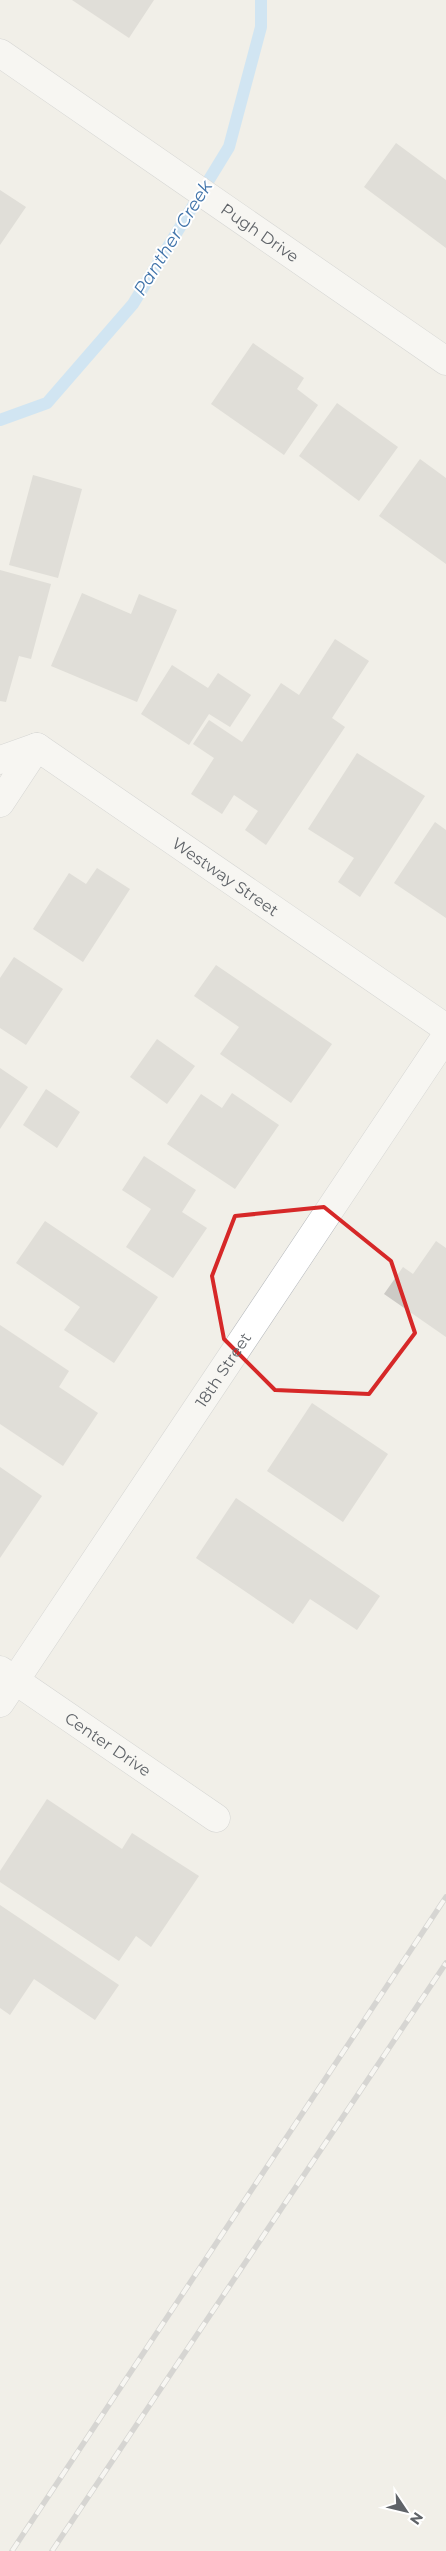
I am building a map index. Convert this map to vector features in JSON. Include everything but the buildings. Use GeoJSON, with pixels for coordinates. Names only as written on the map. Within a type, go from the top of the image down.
{"type":"FeatureCollection","features":[{"type":"Feature","properties":{"kind":"street","name":"Pugh Drive"},"geometry":{"type":"LineString","coordinates":[[0,53],[446,361]]}},
{"type":"Feature","properties":{"kind":"street"},"geometry":{"type":"LineString","coordinates":[[0,760],[37,747]]}},
{"type":"Feature","properties":{"kind":"street"},"geometry":{"type":"LineString","coordinates":[[0,803],[37,747]]}},
{"type":"Feature","properties":{"kind":"street","name":"Westway Street"},"geometry":{"type":"LineString","coordinates":[[37,747],[446,1028]]}},
{"type":"Feature","properties":{"kind":"street","name":"18th Street"},"geometry":{"type":"LineString","coordinates":[[0,1703],[8,1675],[446,1036]]}},
{"type":"Feature","properties":{"kind":"street","name":"Center Drive"},"geometry":{"type":"LineString","coordinates":[[8,1675],[216,1818]]}},
{"type":"Feature","properties":{"kind":"highlighted area"},"geometry":{"type":"Polygon","coordinates":[[[324,1207],[391,1261],[415,1333],[369,1394],[275,1390],[224,1339],[212,1276],[235,1216],[324,1207]]]}},
{"type":"Feature","properties":{"kind":"waterway","name":"Panther Creek"},"geometry":{"type":"LineString","coordinates":[[0,420],[47,403],[133,304],[229,147],[261,27],[261,0]]}},
{"type":"Feature","properties":{"kind":"railway"},"geometry":{"type":"LineString","coordinates":[[12,2551],[446,1897]]}},
{"type":"Feature","properties":{"kind":"railway"},"geometry":{"type":"LineString","coordinates":[[52,2551],[446,1963]]}}]}
